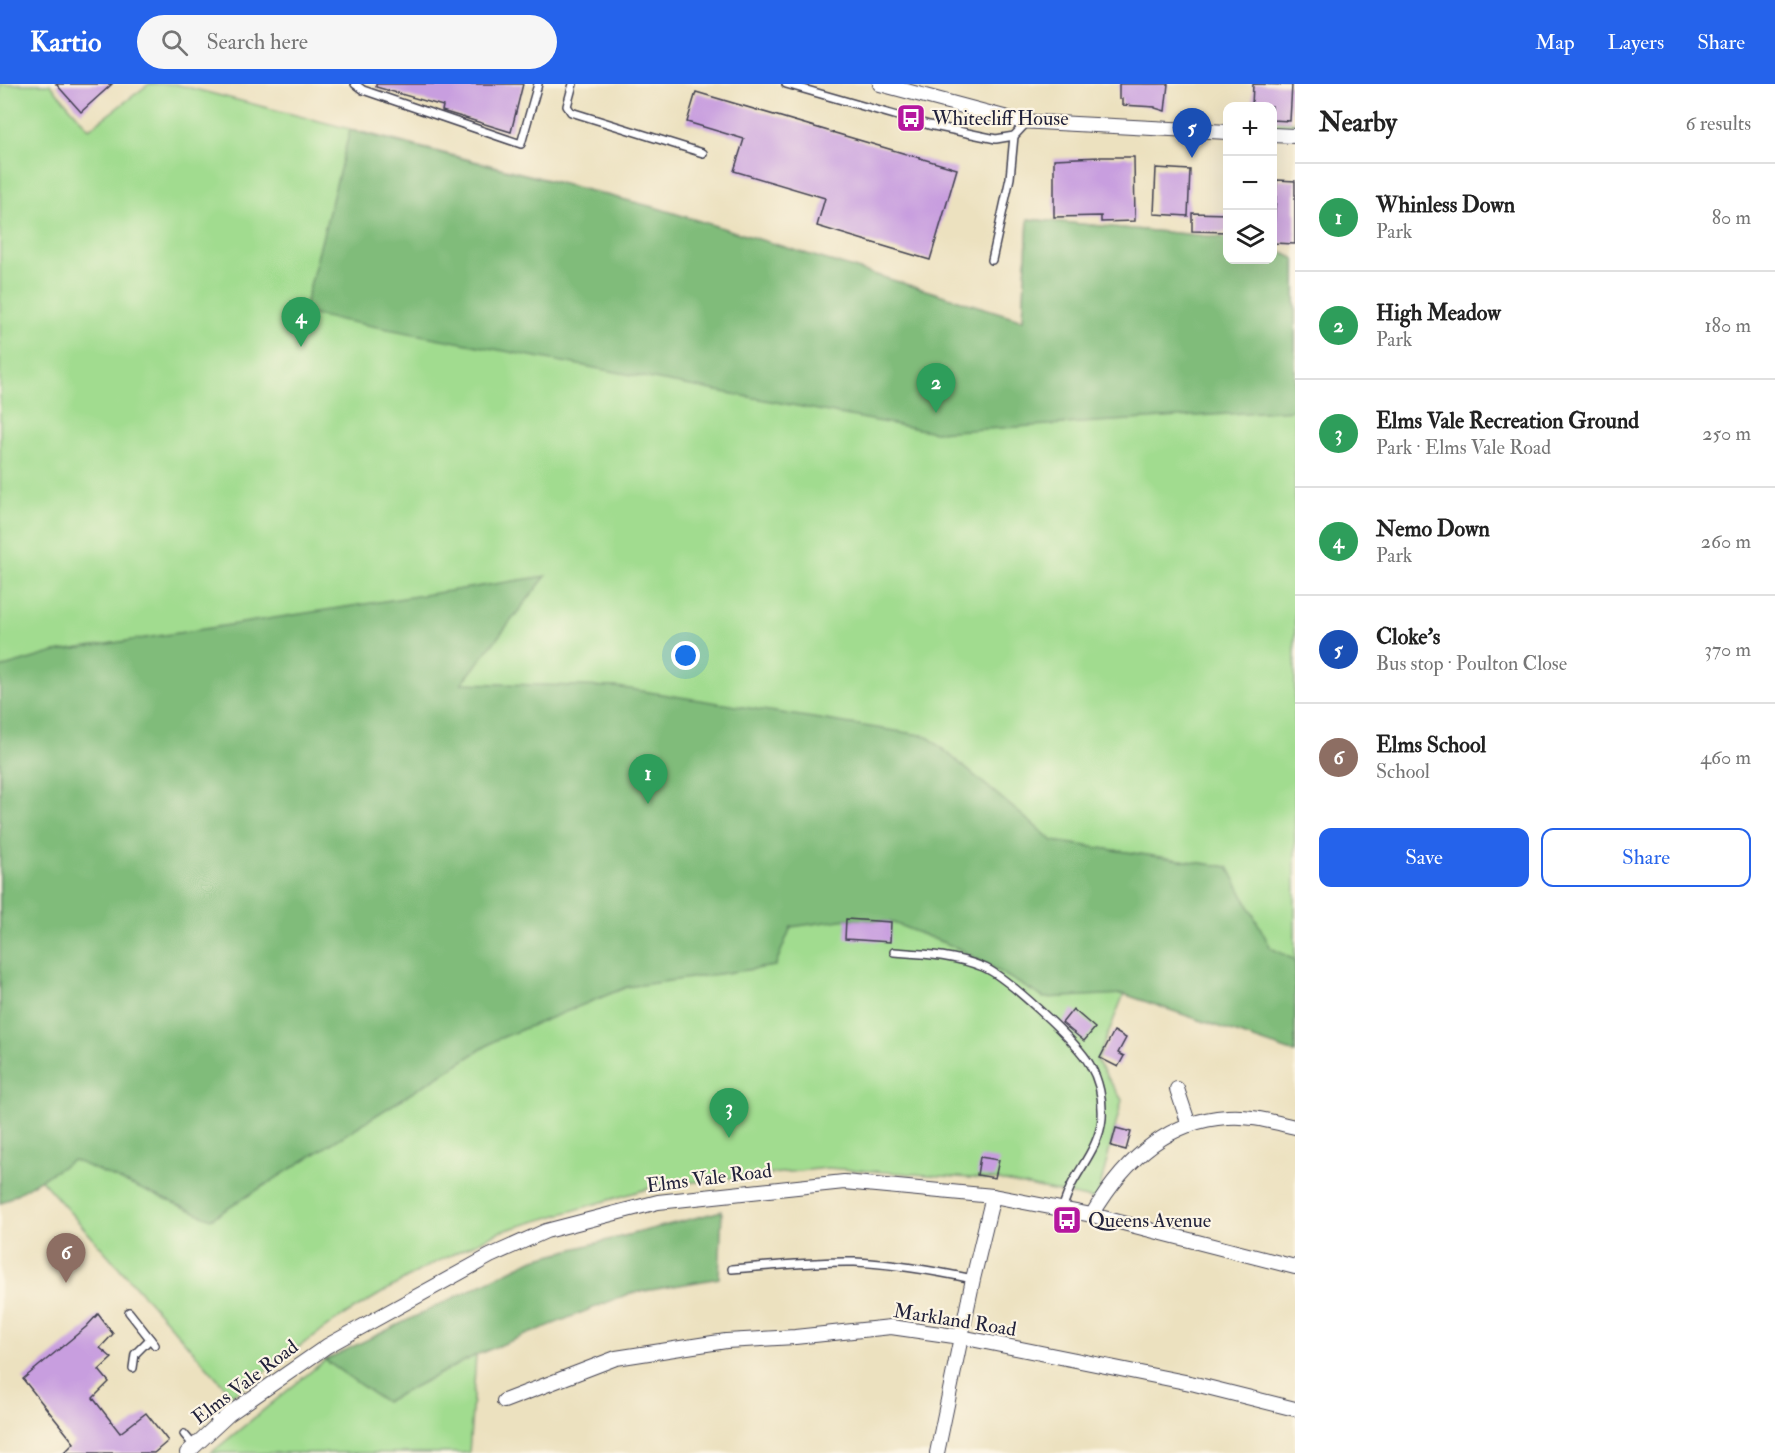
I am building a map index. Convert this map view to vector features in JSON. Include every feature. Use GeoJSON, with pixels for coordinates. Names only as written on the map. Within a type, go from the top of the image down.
{"type":"FeatureCollection","features":[{"type":"Feature","properties":{"kind":"street"},"geometry":{"type":"LineString","coordinates":[[880,84],[1027,122],[1223,132]]}},
{"type":"Feature","properties":{"kind":"street"},"geometry":{"type":"LineString","coordinates":[[1277,135],[1295,136]]}},
{"type":"Feature","properties":{"kind":"street"},"geometry":{"type":"LineString","coordinates":[[1177,1089],[1189,1125]]}},
{"type":"Feature","properties":{"kind":"street"},"geometry":{"type":"LineString","coordinates":[[1092,1215],[1101,1199],[1148,1146],[1167,1133],[1189,1125],[1226,1117],[1249,1118],[1295,1127]]}},
{"type":"Feature","properties":{"kind":"street","name":"Elms Vale Road"},"geometry":{"type":"LineString","coordinates":[[191,1450],[215,1419],[229,1414],[327,1346],[490,1256],[546,1231],[658,1202],[844,1182],[993,1196],[1092,1215],[1295,1267]]}},
{"type":"Feature","properties":{"kind":"street"},"geometry":{"type":"LineString","coordinates":[[937,1453],[973,1279],[993,1196]]}},
{"type":"Feature","properties":{"kind":"street","name":"Markland Road"},"geometry":{"type":"LineString","coordinates":[[504,1401],[616,1358],[726,1341],[795,1337],[891,1327],[961,1337],[1195,1384],[1295,1409]]}},
{"type":"Feature","properties":{"kind":"lane"},"geometry":{"type":"LineString","coordinates":[[355,84],[363,90],[521,144],[538,84]]}},
{"type":"Feature","properties":{"kind":"lane"},"geometry":{"type":"LineString","coordinates":[[573,84],[567,106],[571,112],[703,153]]}},
{"type":"Feature","properties":{"kind":"lane"},"geometry":{"type":"LineString","coordinates":[[786,84],[929,125],[996,139],[1014,136]]}},
{"type":"Feature","properties":{"kind":"lane"},"geometry":{"type":"LineString","coordinates":[[992,260],[1010,178],[1014,136],[1027,122]]}},
{"type":"Feature","properties":{"kind":"lane"},"geometry":{"type":"LineString","coordinates":[[894,952],[940,954],[986,968],[1001,977],[1041,1013],[1081,1051],[1091,1066],[1100,1094],[1101,1124],[1095,1144],[1072,1184],[1062,1209]]}},
{"type":"Feature","properties":{"kind":"lane"},"geometry":{"type":"LineString","coordinates":[[732,1269],[856,1262],[939,1271],[973,1279]]}},
{"type":"Feature","properties":{"kind":"lane"},"geometry":{"type":"LineString","coordinates":[[129,1312],[153,1342],[135,1354],[133,1368]]}},
{"type":"Feature","properties":{"kind":"lane"},"geometry":{"type":"LineString","coordinates":[[184,1434],[191,1450]]}},
{"type":"Feature","properties":{"kind":"green space"},"geometry":{"type":"Polygon","coordinates":[[[0,84],[50,84],[89,129],[149,84],[175,84],[657,208],[1023,320],[1028,219],[1223,238],[1223,264],[1277,264],[1277,250],[1295,259],[1295,1053],[1124,994],[1097,1061],[1122,1100],[1097,1200],[999,1180],[827,1168],[657,1186],[499,1232],[422,1269],[335,1321],[232,1395],[20,1156],[0,1171],[0,84]]]}},
{"type":"Feature","properties":{"kind":"green space"},"geometry":{"type":"Polygon","coordinates":[[[1277,121],[1295,122],[1295,129],[1277,128],[1277,121]]]}},
{"type":"Feature","properties":{"kind":"green space"},"geometry":{"type":"Polygon","coordinates":[[[350,130],[657,208],[1023,320],[1028,219],[1223,238],[1223,264],[1277,264],[1277,250],[1295,259],[1295,410],[935,432],[303,313],[350,130]]]}},
{"type":"Feature","properties":{"kind":"green space"},"geometry":{"type":"Polygon","coordinates":[[[546,576],[462,683],[617,687],[927,736],[1053,841],[1228,867],[1271,948],[1295,960],[1295,1053],[1124,994],[1044,998],[962,950],[891,922],[848,919],[791,927],[775,966],[627,987],[496,1040],[211,1219],[73,1160],[0,1204],[0,668],[55,652],[546,576]]]}},
{"type":"Feature","properties":{"kind":"green space"},"geometry":{"type":"Polygon","coordinates":[[[722,1211],[719,1278],[628,1294],[476,1355],[385,1402],[325,1360],[534,1259],[722,1211]]]}},
{"type":"Feature","properties":{"kind":"green space"},"geometry":{"type":"Polygon","coordinates":[[[476,1355],[469,1453],[211,1453],[325,1360],[385,1402],[476,1355]]]}},
{"type":"Feature","properties":{"kind":"building"},"geometry":{"type":"Polygon","coordinates":[[[56,84],[112,84],[81,112],[56,84]]]}},
{"type":"Feature","properties":{"kind":"building"},"geometry":{"type":"Polygon","coordinates":[[[376,84],[523,84],[511,132],[442,111],[443,106],[376,87],[376,84]]]}},
{"type":"Feature","properties":{"kind":"building"},"geometry":{"type":"Polygon","coordinates":[[[1119,84],[1168,84],[1165,111],[1155,107],[1122,105],[1122,99],[1119,99],[1119,84]]]}},
{"type":"Feature","properties":{"kind":"building"},"geometry":{"type":"Polygon","coordinates":[[[1253,84],[1292,85],[1290,121],[1277,120],[1277,102],[1252,102],[1253,84]]]}},
{"type":"Feature","properties":{"kind":"building"},"geometry":{"type":"Polygon","coordinates":[[[696,92],[957,169],[930,260],[817,226],[825,198],[734,171],[744,139],[687,122],[696,92]]]}},
{"type":"Feature","properties":{"kind":"building"},"geometry":{"type":"Polygon","coordinates":[[[1134,157],[1135,221],[1101,222],[1101,216],[1054,217],[1054,159],[1134,157]]]}},
{"type":"Feature","properties":{"kind":"building"},"geometry":{"type":"Polygon","coordinates":[[[1156,168],[1190,170],[1188,216],[1154,214],[1156,168]]]}},
{"type":"Feature","properties":{"kind":"building"},"geometry":{"type":"Polygon","coordinates":[[[1277,180],[1295,181],[1295,244],[1277,243],[1277,180]]]}},
{"type":"Feature","properties":{"kind":"building"},"geometry":{"type":"Polygon","coordinates":[[[1192,213],[1223,214],[1223,232],[1192,231],[1192,213]]]}},
{"type":"Feature","properties":{"kind":"building"},"geometry":{"type":"Polygon","coordinates":[[[846,919],[891,922],[890,942],[845,939],[846,919]]]}},
{"type":"Feature","properties":{"kind":"building"},"geometry":{"type":"Polygon","coordinates":[[[1073,1009],[1095,1028],[1084,1041],[1062,1023],[1073,1009]]]}},
{"type":"Feature","properties":{"kind":"building"},"geometry":{"type":"Polygon","coordinates":[[[1114,1031],[1126,1038],[1118,1053],[1124,1056],[1118,1067],[1100,1058],[1114,1031]]]}},
{"type":"Feature","properties":{"kind":"building"},"geometry":{"type":"Polygon","coordinates":[[[1116,1128],[1131,1132],[1126,1150],[1111,1146],[1116,1128]]]}},
{"type":"Feature","properties":{"kind":"building"},"geometry":{"type":"Polygon","coordinates":[[[980,1157],[999,1160],[995,1178],[977,1175],[980,1157]]]}},
{"type":"Feature","properties":{"kind":"building"},"geometry":{"type":"Polygon","coordinates":[[[98,1314],[113,1334],[100,1348],[112,1358],[99,1370],[109,1382],[93,1398],[120,1433],[146,1413],[168,1441],[154,1453],[64,1453],[74,1443],[23,1379],[86,1327],[98,1314]]]}},
{"type":"Feature","properties":{"kind":"place","name":"Whitecliff House"},"geometry":{"type":"Point","coordinates":[911,118]}},
{"type":"Feature","properties":{"kind":"place","name":"Cloke's"},"geometry":{"type":"Point","coordinates":[1192,158]}},
{"type":"Feature","properties":{"kind":"place","name":"Nemo Down"},"geometry":{"type":"Point","coordinates":[301,347]}},
{"type":"Feature","properties":{"kind":"place","name":"High Meadow"},"geometry":{"type":"Point","coordinates":[936,413]}},
{"type":"Feature","properties":{"kind":"place","name":"Whinless Down"},"geometry":{"type":"Point","coordinates":[648,804]}},
{"type":"Feature","properties":{"kind":"place","name":"Elms Vale Recreation Ground"},"geometry":{"type":"Point","coordinates":[729,1138]}},
{"type":"Feature","properties":{"kind":"place","name":"Queens Avenue"},"geometry":{"type":"Point","coordinates":[1067,1220]}},
{"type":"Feature","properties":{"kind":"place","name":"Elms School"},"geometry":{"type":"Point","coordinates":[66,1283]}}]}
